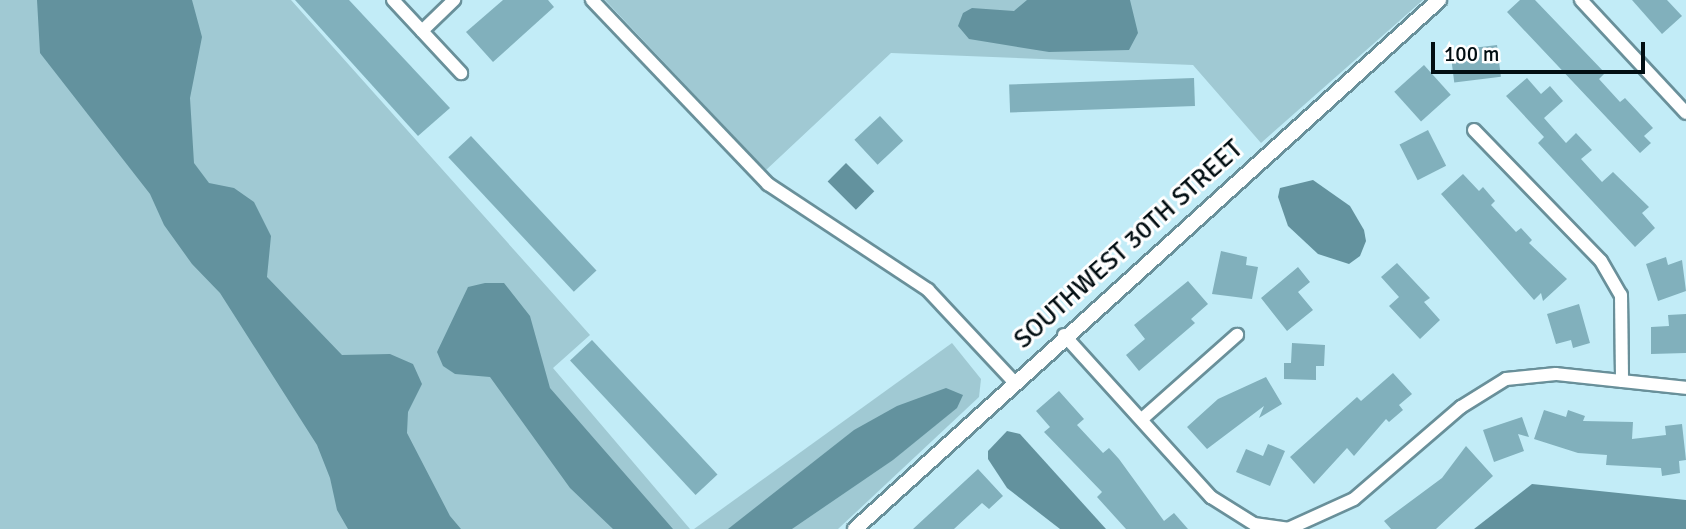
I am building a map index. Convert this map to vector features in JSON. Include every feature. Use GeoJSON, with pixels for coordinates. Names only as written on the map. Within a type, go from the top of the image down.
{"type":"FeatureCollection","features":[{"type":"Feature","properties":{"kind":"street"},"geometry":{"type":"LineString","coordinates":[[393,0],[461,73]]}},
{"type":"Feature","properties":{"kind":"street"},"geometry":{"type":"LineString","coordinates":[[422,31],[454,0]]}},
{"type":"Feature","properties":{"kind":"street"},"geometry":{"type":"LineString","coordinates":[[592,0],[768,184],[928,290],[1014,382]]}},
{"type":"Feature","properties":{"kind":"street","name":"SOUTHWEST 30TH STREET"},"geometry":{"type":"LineString","coordinates":[[855,529],[1064,335],[1439,0]]}},
{"type":"Feature","properties":{"kind":"street"},"geometry":{"type":"LineString","coordinates":[[1581,0],[1686,113]]}},
{"type":"Feature","properties":{"kind":"street"},"geometry":{"type":"LineString","coordinates":[[1474,130],[1601,261],[1621,295],[1622,382]]}},
{"type":"Feature","properties":{"kind":"street"},"geometry":{"type":"LineString","coordinates":[[1064,335],[1211,497],[1254,524],[1288,529],[1353,499],[1461,407],[1506,379],[1556,374],[1686,388]]}},
{"type":"Feature","properties":{"kind":"street"},"geometry":{"type":"LineString","coordinates":[[1142,419],[1237,335]]}},
{"type":"Feature","properties":{"kind":"green space"},"geometry":{"type":"Polygon","coordinates":[[[0,0],[291,0],[590,335],[553,368],[690,529],[0,529],[0,0]]]}},
{"type":"Feature","properties":{"kind":"green space"},"geometry":{"type":"Polygon","coordinates":[[[605,0],[1423,0],[1261,143],[1193,65],[891,53],[766,170],[605,0]]]}},
{"type":"Feature","properties":{"kind":"green space"},"geometry":{"type":"Polygon","coordinates":[[[952,343],[981,379],[979,397],[838,529],[694,529],[952,343]]]}},
{"type":"Feature","properties":{"kind":"water"},"geometry":{"type":"Polygon","coordinates":[[[37,0],[192,0],[202,37],[190,98],[194,163],[209,183],[234,188],[254,202],[271,236],[267,277],[342,355],[390,354],[413,364],[422,384],[408,412],[407,433],[450,516],[461,529],[348,529],[337,510],[330,478],[317,445],[220,293],[192,264],[164,225],[150,194],[40,53],[37,0]]]}},
{"type":"Feature","properties":{"kind":"water"},"geometry":{"type":"Polygon","coordinates":[[[1027,0],[1130,0],[1138,33],[1129,50],[1049,52],[969,39],[958,26],[963,13],[972,8],[1014,11],[1027,0]]]}},
{"type":"Feature","properties":{"kind":"water"},"geometry":{"type":"Polygon","coordinates":[[[846,163],[874,191],[856,210],[828,181],[846,163]]]}},
{"type":"Feature","properties":{"kind":"water"},"geometry":{"type":"Polygon","coordinates":[[[1313,180],[1350,206],[1364,230],[1366,241],[1360,256],[1349,264],[1318,254],[1288,226],[1278,197],[1280,188],[1313,180]]]}},
{"type":"Feature","properties":{"kind":"water"},"geometry":{"type":"Polygon","coordinates":[[[504,283],[530,316],[550,388],[673,529],[613,529],[570,488],[490,377],[455,374],[443,366],[437,352],[468,287],[504,283]]]}},
{"type":"Feature","properties":{"kind":"water"},"geometry":{"type":"Polygon","coordinates":[[[946,388],[963,395],[957,408],[893,460],[792,529],[728,529],[854,430],[897,406],[946,388]]]}},
{"type":"Feature","properties":{"kind":"water"},"geometry":{"type":"Polygon","coordinates":[[[1007,431],[1020,434],[1106,529],[1060,529],[1007,488],[988,459],[988,451],[1007,431]]]}},
{"type":"Feature","properties":{"kind":"water"},"geometry":{"type":"Polygon","coordinates":[[[1532,484],[1686,500],[1686,529],[1474,529],[1532,484]]]}},
{"type":"Feature","properties":{"kind":"building"},"geometry":{"type":"Polygon","coordinates":[[[295,0],[349,0],[450,108],[418,136],[295,0]]]}},
{"type":"Feature","properties":{"kind":"building"},"geometry":{"type":"Polygon","coordinates":[[[503,0],[548,0],[554,7],[493,62],[466,32],[503,0]]]}},
{"type":"Feature","properties":{"kind":"building"},"geometry":{"type":"Polygon","coordinates":[[[1520,0],[1535,0],[1605,73],[1599,79],[1620,102],[1625,98],[1653,128],[1644,136],[1651,143],[1640,153],[1507,12],[1520,0]]]}},
{"type":"Feature","properties":{"kind":"building"},"geometry":{"type":"Polygon","coordinates":[[[1632,0],[1667,0],[1682,16],[1662,34],[1632,0]]]}},
{"type":"Feature","properties":{"kind":"building"},"geometry":{"type":"Polygon","coordinates":[[[1497,45],[1501,77],[1454,82],[1450,51],[1497,45]]]}},
{"type":"Feature","properties":{"kind":"building"},"geometry":{"type":"Polygon","coordinates":[[[1424,65],[1451,95],[1421,121],[1394,92],[1424,65]]]}},
{"type":"Feature","properties":{"kind":"building"},"geometry":{"type":"Polygon","coordinates":[[[1194,78],[1195,106],[1010,112],[1009,84],[1194,78]]]}},
{"type":"Feature","properties":{"kind":"building"},"geometry":{"type":"Polygon","coordinates":[[[1527,78],[1541,94],[1550,86],[1563,101],[1544,118],[1566,143],[1576,133],[1592,150],[1581,159],[1602,182],[1613,172],[1649,207],[1642,213],[1655,228],[1635,247],[1538,143],[1544,137],[1506,96],[1527,78]]]}},
{"type":"Feature","properties":{"kind":"building"},"geometry":{"type":"Polygon","coordinates":[[[880,116],[903,141],[878,165],[854,140],[880,116]]]}},
{"type":"Feature","properties":{"kind":"building"},"geometry":{"type":"Polygon","coordinates":[[[1428,130],[1446,166],[1418,180],[1399,145],[1428,130]]]}},
{"type":"Feature","properties":{"kind":"building"},"geometry":{"type":"Polygon","coordinates":[[[471,136],[596,271],[574,292],[448,157],[471,136]]]}},
{"type":"Feature","properties":{"kind":"building"},"geometry":{"type":"Polygon","coordinates":[[[1463,174],[1479,191],[1483,187],[1495,201],[1491,205],[1516,232],[1521,228],[1532,240],[1529,243],[1567,279],[1543,301],[1541,293],[1534,300],[1441,194],[1463,174]]]}},
{"type":"Feature","properties":{"kind":"building"},"geometry":{"type":"Polygon","coordinates":[[[1221,251],[1247,257],[1246,265],[1258,267],[1252,299],[1212,294],[1221,251]]]}},
{"type":"Feature","properties":{"kind":"building"},"geometry":{"type":"Polygon","coordinates":[[[1666,257],[1668,265],[1682,260],[1686,291],[1658,301],[1646,264],[1666,257]]]}},
{"type":"Feature","properties":{"kind":"building"},"geometry":{"type":"Polygon","coordinates":[[[1397,263],[1430,298],[1424,302],[1440,320],[1420,339],[1389,306],[1399,297],[1381,277],[1397,263]]]}},
{"type":"Feature","properties":{"kind":"building"},"geometry":{"type":"Polygon","coordinates":[[[1298,267],[1310,282],[1298,292],[1313,310],[1287,331],[1261,298],[1298,267]]]}},
{"type":"Feature","properties":{"kind":"building"},"geometry":{"type":"Polygon","coordinates":[[[1188,281],[1208,304],[1191,319],[1195,323],[1139,371],[1126,355],[1145,339],[1134,325],[1188,281]]]}},
{"type":"Feature","properties":{"kind":"building"},"geometry":{"type":"Polygon","coordinates":[[[1579,304],[1590,343],[1573,348],[1571,340],[1556,344],[1547,314],[1579,304]]]}},
{"type":"Feature","properties":{"kind":"building"},"geometry":{"type":"Polygon","coordinates":[[[1686,314],[1686,353],[1651,354],[1651,327],[1669,326],[1668,315],[1686,314]]]}},
{"type":"Feature","properties":{"kind":"building"},"geometry":{"type":"Polygon","coordinates":[[[592,340],[717,475],[696,495],[570,360],[592,340]]]}},
{"type":"Feature","properties":{"kind":"building"},"geometry":{"type":"Polygon","coordinates":[[[1292,343],[1325,345],[1324,366],[1316,366],[1316,380],[1284,379],[1284,363],[1291,363],[1292,343]]]}},
{"type":"Feature","properties":{"kind":"building"},"geometry":{"type":"Polygon","coordinates":[[[1393,373],[1412,394],[1399,405],[1403,410],[1389,422],[1386,419],[1354,456],[1347,448],[1314,484],[1290,457],[1357,397],[1361,401],[1393,373]]]}},
{"type":"Feature","properties":{"kind":"building"},"geometry":{"type":"Polygon","coordinates":[[[1266,377],[1282,404],[1259,418],[1264,406],[1207,449],[1187,427],[1218,399],[1266,377]]]}},
{"type":"Feature","properties":{"kind":"building"},"geometry":{"type":"Polygon","coordinates":[[[1059,391],[1084,419],[1077,425],[1103,453],[1109,448],[1119,459],[1164,521],[1174,513],[1188,529],[1126,529],[1097,497],[1102,492],[1044,432],[1050,427],[1036,411],[1059,391]]]}},
{"type":"Feature","properties":{"kind":"building"},"geometry":{"type":"Polygon","coordinates":[[[1544,410],[1566,417],[1568,410],[1585,416],[1583,421],[1633,422],[1632,439],[1666,435],[1665,426],[1682,424],[1686,460],[1679,461],[1680,473],[1662,476],[1661,468],[1606,465],[1607,455],[1578,453],[1534,439],[1544,410]]]}},
{"type":"Feature","properties":{"kind":"building"},"geometry":{"type":"Polygon","coordinates":[[[1522,417],[1529,437],[1518,434],[1524,451],[1494,462],[1483,430],[1522,417]]]}},
{"type":"Feature","properties":{"kind":"building"},"geometry":{"type":"Polygon","coordinates":[[[1268,444],[1285,451],[1270,486],[1236,472],[1246,449],[1263,456],[1268,444]]]}},
{"type":"Feature","properties":{"kind":"building"},"geometry":{"type":"Polygon","coordinates":[[[1466,446],[1493,476],[1436,529],[1391,529],[1384,521],[1442,478],[1466,446]]]}},
{"type":"Feature","properties":{"kind":"building"},"geometry":{"type":"Polygon","coordinates":[[[978,469],[1003,496],[989,509],[982,503],[954,529],[913,529],[978,469]]]}}]}
